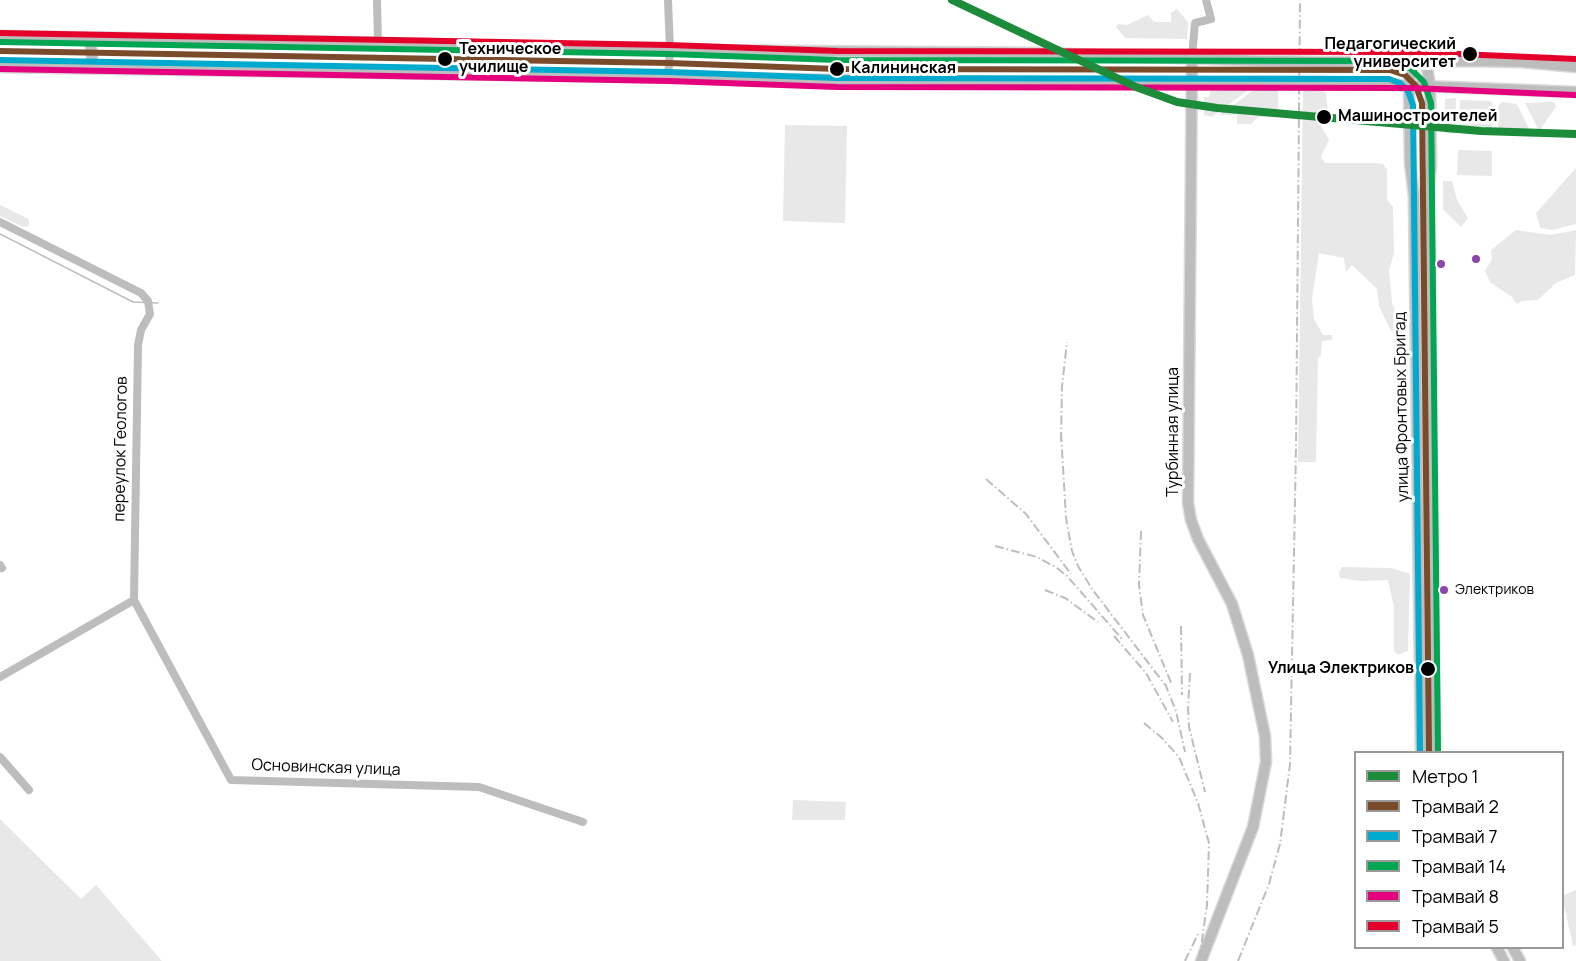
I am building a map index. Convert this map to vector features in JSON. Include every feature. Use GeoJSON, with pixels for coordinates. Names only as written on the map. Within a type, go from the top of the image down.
{"type":"FeatureCollection","features":[{"type":"Feature","properties":{"kind":"main road"},"geometry":{"type":"LineString","coordinates":[[0,36],[670,50],[1039,52],[1264,61],[1522,62],[1576,67]]}},
{"type":"Feature","properties":{"kind":"main road"},"geometry":{"type":"LineString","coordinates":[[87,38],[92,53],[92,59],[87,68]]}},
{"type":"Feature","properties":{"kind":"main road","name":"Турбинная улица"},"geometry":{"type":"LineString","coordinates":[[1192,57],[1188,503],[1198,539],[1232,604],[1248,655],[1265,736],[1266,762],[1253,827],[1201,961]]}},
{"type":"Feature","properties":{"kind":"main road","name":"улица Фронтовых Бригад"},"geometry":{"type":"LineString","coordinates":[[1412,61],[1409,86],[1410,163],[1414,196],[1421,751]]}},
{"type":"Feature","properties":{"kind":"main road","name":"улица Фронтовых Бригад"},"geometry":{"type":"LineString","coordinates":[[1426,61],[1430,87],[1431,166],[1427,201],[1435,751]]}},
{"type":"Feature","properties":{"kind":"main road"},"geometry":{"type":"LineString","coordinates":[[0,67],[1192,84],[1321,82],[1576,92]]}},
{"type":"Feature","properties":{"kind":"street"},"geometry":{"type":"LineString","coordinates":[[377,0],[378,44]]}},
{"type":"Feature","properties":{"kind":"street"},"geometry":{"type":"LineString","coordinates":[[668,0],[670,50],[668,77]]}},
{"type":"Feature","properties":{"kind":"street"},"geometry":{"type":"LineString","coordinates":[[1192,57],[1194,23],[1211,20],[1206,0]]}},
{"type":"Feature","properties":{"kind":"street","name":"переулок Геологов"},"geometry":{"type":"LineString","coordinates":[[0,222],[141,293],[148,301],[150,314],[141,330],[138,345],[134,600]]}},
{"type":"Feature","properties":{"kind":"street"},"geometry":{"type":"LineString","coordinates":[[0,677],[134,600]]}},
{"type":"Feature","properties":{"kind":"street","name":"Основинская улица"},"geometry":{"type":"LineString","coordinates":[[134,600],[231,780],[479,787],[583,822]]}},
{"type":"Feature","properties":{"kind":"street"},"geometry":{"type":"LineString","coordinates":[[0,757],[29,790]]}},
{"type":"Feature","properties":{"kind":"shaded area"},"geometry":{"type":"Polygon","coordinates":[[[1177,9],[1188,22],[1187,39],[1125,38],[1116,27],[1118,24],[1127,25],[1148,15],[1154,22],[1171,22],[1171,13],[1177,9]]]}},
{"type":"Feature","properties":{"kind":"shaded area"},"geometry":{"type":"Polygon","coordinates":[[[1278,86],[1278,117],[1258,117],[1251,124],[1237,124],[1237,115],[1219,115],[1258,87],[1278,86]]]}},
{"type":"Feature","properties":{"kind":"shaded area"},"geometry":{"type":"Polygon","coordinates":[[[1316,86],[1326,93],[1328,112],[1318,121],[1329,140],[1321,157],[1325,163],[1376,163],[1383,164],[1387,170],[1387,199],[1393,207],[1394,253],[1389,270],[1392,303],[1398,318],[1396,335],[1390,329],[1379,306],[1377,289],[1352,265],[1346,272],[1344,258],[1319,253],[1312,299],[1314,319],[1323,335],[1332,335],[1332,340],[1322,341],[1321,355],[1318,358],[1316,462],[1298,462],[1303,87],[1316,86]]]}},
{"type":"Feature","properties":{"kind":"shaded area"},"geometry":{"type":"Polygon","coordinates":[[[1251,88],[1212,117],[1204,115],[1204,97],[1209,97],[1210,91],[1251,88]]]}},
{"type":"Feature","properties":{"kind":"shaded area"},"geometry":{"type":"Polygon","coordinates":[[[1456,98],[1455,134],[1444,133],[1445,99],[1456,98]]]}},
{"type":"Feature","properties":{"kind":"shaded area"},"geometry":{"type":"Polygon","coordinates":[[[1460,100],[1490,101],[1493,105],[1492,134],[1459,133],[1460,100]]]}},
{"type":"Feature","properties":{"kind":"shaded area"},"geometry":{"type":"Polygon","coordinates":[[[1502,102],[1517,104],[1532,135],[1498,134],[1498,106],[1502,102]]]}},
{"type":"Feature","properties":{"kind":"shaded area"},"geometry":{"type":"Polygon","coordinates":[[[1554,102],[1556,107],[1539,131],[1525,103],[1554,102]]]}},
{"type":"Feature","properties":{"kind":"shaded area"},"geometry":{"type":"Polygon","coordinates":[[[785,125],[847,126],[845,223],[783,221],[785,125]]]}},
{"type":"Feature","properties":{"kind":"shaded area"},"geometry":{"type":"Polygon","coordinates":[[[1458,150],[1492,151],[1492,176],[1457,175],[1458,150]]]}},
{"type":"Feature","properties":{"kind":"shaded area"},"geometry":{"type":"Polygon","coordinates":[[[1576,168],[1576,224],[1552,230],[1540,228],[1536,213],[1576,168]]]}},
{"type":"Feature","properties":{"kind":"shaded area"},"geometry":{"type":"Polygon","coordinates":[[[1443,181],[1452,181],[1457,200],[1468,218],[1461,227],[1443,209],[1443,181]]]}},
{"type":"Feature","properties":{"kind":"shaded area"},"geometry":{"type":"Polygon","coordinates":[[[0,205],[27,218],[29,226],[23,227],[0,216],[0,205]]]}},
{"type":"Feature","properties":{"kind":"shaded area"},"geometry":{"type":"Polygon","coordinates":[[[1516,230],[1551,235],[1576,230],[1575,275],[1556,283],[1538,300],[1522,301],[1517,304],[1512,297],[1490,282],[1485,271],[1492,259],[1491,250],[1516,230]]]}},
{"type":"Feature","properties":{"kind":"shaded area"},"geometry":{"type":"Polygon","coordinates":[[[1342,567],[1391,568],[1410,574],[1408,651],[1398,655],[1394,651],[1394,607],[1388,580],[1361,581],[1340,578],[1339,572],[1342,567]]]}},
{"type":"Feature","properties":{"kind":"shaded area"},"geometry":{"type":"Polygon","coordinates":[[[793,800],[846,802],[845,820],[792,820],[793,800]]]}},
{"type":"Feature","properties":{"kind":"shaded area"},"geometry":{"type":"Polygon","coordinates":[[[0,819],[81,899],[96,885],[162,961],[0,961],[0,819]]]}},
{"type":"Feature","properties":{"kind":"shaded area"},"geometry":{"type":"Polygon","coordinates":[[[1576,890],[1576,945],[1573,946],[1564,905],[1564,895],[1576,890]]]}},
{"type":"Feature","properties":{"kind":"tram line","name":"5"},"geometry":{"type":"LineString","coordinates":[[0,33],[669,45],[837,51],[1412,52],[1576,59]]}},
{"type":"Feature","properties":{"kind":"tram line","name":"14"},"geometry":{"type":"LineString","coordinates":[[0,42],[669,54],[837,60],[1390,61],[1409,67],[1424,82],[1431,103],[1438,751]]}},
{"type":"Feature","properties":{"kind":"tram line","name":"2"},"geometry":{"type":"LineString","coordinates":[[0,51],[669,63],[837,69],[1390,70],[1405,75],[1416,86],[1422,103],[1429,751]]}},
{"type":"Feature","properties":{"kind":"tram line","name":"7"},"geometry":{"type":"LineString","coordinates":[[0,60],[669,72],[837,78],[1389,79],[1400,83],[1408,91],[1413,105],[1420,751]]}},
{"type":"Feature","properties":{"kind":"tram line","name":"8"},"geometry":{"type":"LineString","coordinates":[[0,69],[669,81],[837,87],[1412,88],[1575,95]]}},
{"type":"Feature","properties":{"kind":"tram line"},"geometry":{"type":"LineString","coordinates":[[0,234],[133,302],[158,303]]}},
{"type":"Feature","properties":{"kind":"railway"},"geometry":{"type":"LineString","coordinates":[[1238,961],[1269,884],[1280,844],[1290,764],[1296,447],[1300,0]]}},
{"type":"Feature","properties":{"kind":"railway"},"geometry":{"type":"LineString","coordinates":[[1061,441],[1062,386],[1067,342]]}},
{"type":"Feature","properties":{"kind":"railway"},"geometry":{"type":"LineString","coordinates":[[1061,433],[1066,518],[1072,551],[1092,589],[1166,686],[1176,711],[1185,752]]}},
{"type":"Feature","properties":{"kind":"railway"},"geometry":{"type":"LineString","coordinates":[[986,479],[1026,514],[1071,574]]}},
{"type":"Feature","properties":{"kind":"railway"},"geometry":{"type":"LineString","coordinates":[[1141,531],[1139,585],[1143,615],[1172,685]]}},
{"type":"Feature","properties":{"kind":"railway"},"geometry":{"type":"LineString","coordinates":[[995,546],[1037,557],[1057,568],[1067,576],[1122,639]]}},
{"type":"Feature","properties":{"kind":"railway"},"geometry":{"type":"LineString","coordinates":[[1045,590],[1065,598],[1098,622]]}},
{"type":"Feature","properties":{"kind":"railway"},"geometry":{"type":"LineString","coordinates":[[1181,626],[1182,695]]}},
{"type":"Feature","properties":{"kind":"railway"},"geometry":{"type":"LineString","coordinates":[[1114,636],[1146,673],[1173,722]]}},
{"type":"Feature","properties":{"kind":"railway"},"geometry":{"type":"LineString","coordinates":[[1190,673],[1189,727],[1205,792]]}},
{"type":"Feature","properties":{"kind":"railway"},"geometry":{"type":"LineString","coordinates":[[1144,723],[1179,757],[1198,803],[1209,843],[1207,905],[1199,961]]}},
{"type":"Feature","properties":{"kind":"railway"},"geometry":{"type":"LineString","coordinates":[[1185,961],[1198,934]]}},
{"type":"Feature","properties":{"kind":"metro line","name":"1"},"geometry":{"type":"LineString","coordinates":[[952,0],[1136,87],[1177,102],[1217,108],[1481,131],[1576,134]]}},
{"type":"Feature","properties":{"kind":"place","name":"Педагогический университет"},"geometry":{"type":"Point","coordinates":[1470,54]}},
{"type":"Feature","properties":{"kind":"place","name":"Техническое училище"},"geometry":{"type":"Point","coordinates":[445,59]}},
{"type":"Feature","properties":{"kind":"place","name":"Калининская"},"geometry":{"type":"Point","coordinates":[837,69]}},
{"type":"Feature","properties":{"kind":"place","name":"Машиностроителей"},"geometry":{"type":"Point","coordinates":[1324,117]}},
{"type":"Feature","properties":{"kind":"place","name":"Электриков"},"geometry":{"type":"Point","coordinates":[1444,590]}},
{"type":"Feature","properties":{"kind":"place","name":"Улица Электриков"},"geometry":{"type":"Point","coordinates":[1428,669]}}]}
